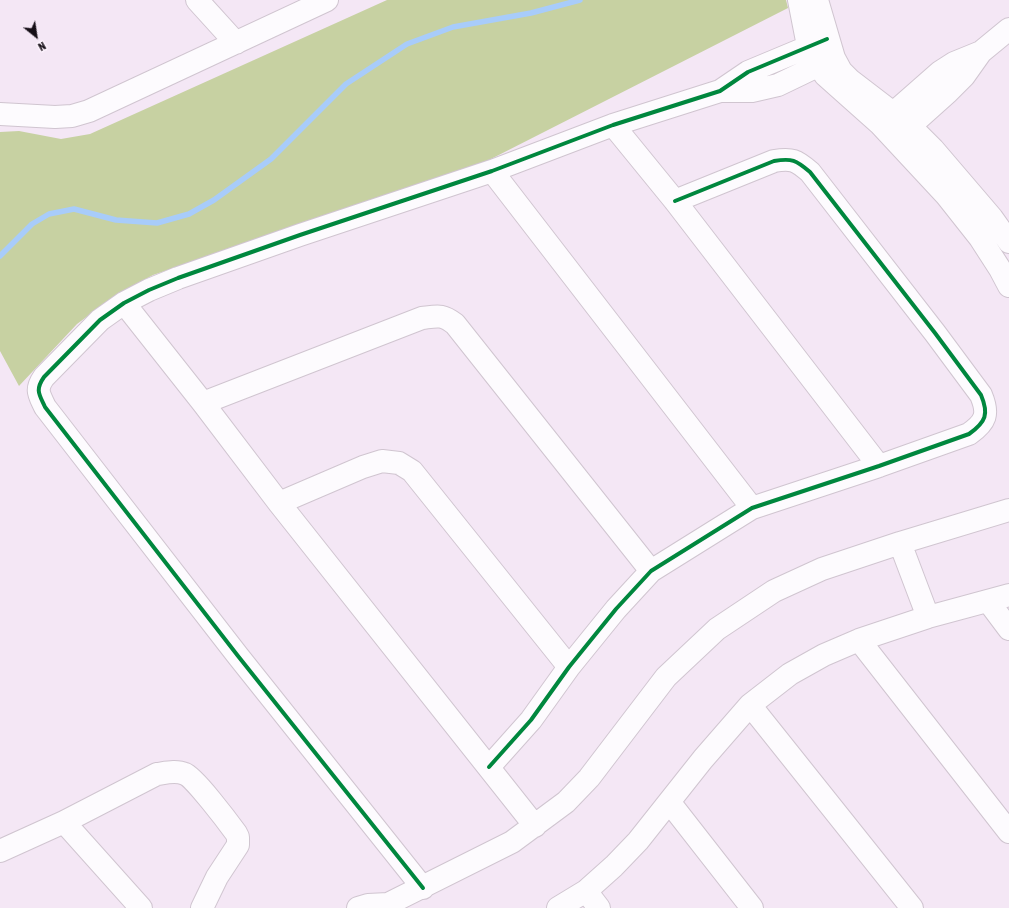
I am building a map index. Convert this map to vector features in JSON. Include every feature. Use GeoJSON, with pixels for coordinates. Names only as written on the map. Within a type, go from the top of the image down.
{"type":"FeatureCollection","features":[{"type":"Feature","properties":{"kind":"street"},"geometry":{"type":"LineString","coordinates":[[197,0],[236,43]]}},
{"type":"Feature","properties":{"kind":"street"},"geometry":{"type":"LineString","coordinates":[[0,114],[55,117],[72,116],[84,113],[327,0]]}},
{"type":"Feature","properties":{"kind":"street"},"geometry":{"type":"LineString","coordinates":[[799,0],[822,52]]}},
{"type":"Feature","properties":{"kind":"street"},"geometry":{"type":"LineString","coordinates":[[817,0],[825,75],[838,88],[933,149],[964,183],[1009,242]]}},
{"type":"Feature","properties":{"kind":"street"},"geometry":{"type":"LineString","coordinates":[[894,125],[953,87],[964,76],[981,52],[1009,29]]}},
{"type":"Feature","properties":{"kind":"street"},"geometry":{"type":"LineString","coordinates":[[423,888],[238,656],[45,407],[39,393],[38,385],[100,320],[124,303],[149,290],[178,278],[492,171],[614,125],[720,91],[748,72],[822,52]]}},
{"type":"Feature","properties":{"kind":"street"},"geometry":{"type":"LineString","coordinates":[[614,125],[675,201],[879,466]]}},
{"type":"Feature","properties":{"kind":"street"},"geometry":{"type":"LineString","coordinates":[[894,125],[980,238],[1009,286]]}},
{"type":"Feature","properties":{"kind":"street"},"geometry":{"type":"LineString","coordinates":[[489,767],[531,720],[569,667],[616,609],[651,571],[752,508],[879,466],[969,434],[980,426],[985,416],[985,406],[981,395],[935,333],[810,172],[800,163],[788,159],[774,161],[675,201]]}},
{"type":"Feature","properties":{"kind":"street"},"geometry":{"type":"LineString","coordinates":[[492,171],[752,508]]}},
{"type":"Feature","properties":{"kind":"street"},"geometry":{"type":"LineString","coordinates":[[124,303],[279,503],[535,826]]}},
{"type":"Feature","properties":{"kind":"street"},"geometry":{"type":"LineString","coordinates":[[203,403],[422,318],[436,316],[446,317],[455,324],[651,571]]}},
{"type":"Feature","properties":{"kind":"street"},"geometry":{"type":"LineString","coordinates":[[279,503],[363,467],[382,461],[399,462],[412,471],[569,667]]}},
{"type":"Feature","properties":{"kind":"street"},"geometry":{"type":"LineString","coordinates":[[358,908],[368,905],[386,906],[512,842],[535,826],[566,802],[588,778],[666,677],[717,629],[774,591],[822,569],[900,543],[1009,510]]}},
{"type":"Feature","properties":{"kind":"street"},"geometry":{"type":"LineString","coordinates":[[900,543],[928,617]]}},
{"type":"Feature","properties":{"kind":"street"},"geometry":{"type":"LineString","coordinates":[[558,908],[586,891],[614,866],[638,841],[670,803],[703,759],[750,705],[790,674],[824,655],[859,640],[928,617],[1009,595]]}},
{"type":"Feature","properties":{"kind":"street"},"geometry":{"type":"LineString","coordinates":[[988,601],[1009,629]]}},
{"type":"Feature","properties":{"kind":"street"},"geometry":{"type":"LineString","coordinates":[[859,640],[1009,832]]}},
{"type":"Feature","properties":{"kind":"street"},"geometry":{"type":"LineString","coordinates":[[750,705],[912,908]]}},
{"type":"Feature","properties":{"kind":"street"},"geometry":{"type":"LineString","coordinates":[[0,851],[64,822],[157,774],[171,772],[185,774],[195,783],[236,833],[239,841],[238,845],[217,877],[202,908]]}},
{"type":"Feature","properties":{"kind":"street"},"geometry":{"type":"LineString","coordinates":[[670,803],[752,908]]}},
{"type":"Feature","properties":{"kind":"street"},"geometry":{"type":"LineString","coordinates":[[64,822],[141,908]]}},
{"type":"Feature","properties":{"kind":"street"},"geometry":{"type":"LineString","coordinates":[[586,891],[599,908]]}},
{"type":"Feature","properties":{"kind":"green space"},"geometry":{"type":"Polygon","coordinates":[[[387,0],[786,0],[788,8],[485,162],[153,275],[116,295],[77,324],[19,386],[0,351],[0,132],[19,131],[61,139],[90,134],[387,0]]]}},
{"type":"Feature","properties":{"kind":"waterway"},"geometry":{"type":"LineString","coordinates":[[0,256],[32,224],[49,214],[74,209],[116,220],[157,223],[189,214],[214,200],[271,159],[346,84],[407,44],[453,27],[531,13],[580,0]]}},
{"type":"Feature","properties":{"kind":"cycle path"},"geometry":{"type":"LineString","coordinates":[[423,888],[238,656],[45,407],[39,392],[41,381],[100,320],[124,303],[149,290],[178,278],[300,235],[492,171],[613,125],[720,91],[748,72],[827,39]]}},
{"type":"Feature","properties":{"kind":"cycle path"},"geometry":{"type":"LineString","coordinates":[[489,767],[531,720],[569,667],[616,609],[651,571],[752,508],[879,466],[969,434],[979,426],[984,417],[985,407],[981,395],[935,333],[810,172],[797,162],[790,160],[774,161],[675,201]]}}]}
